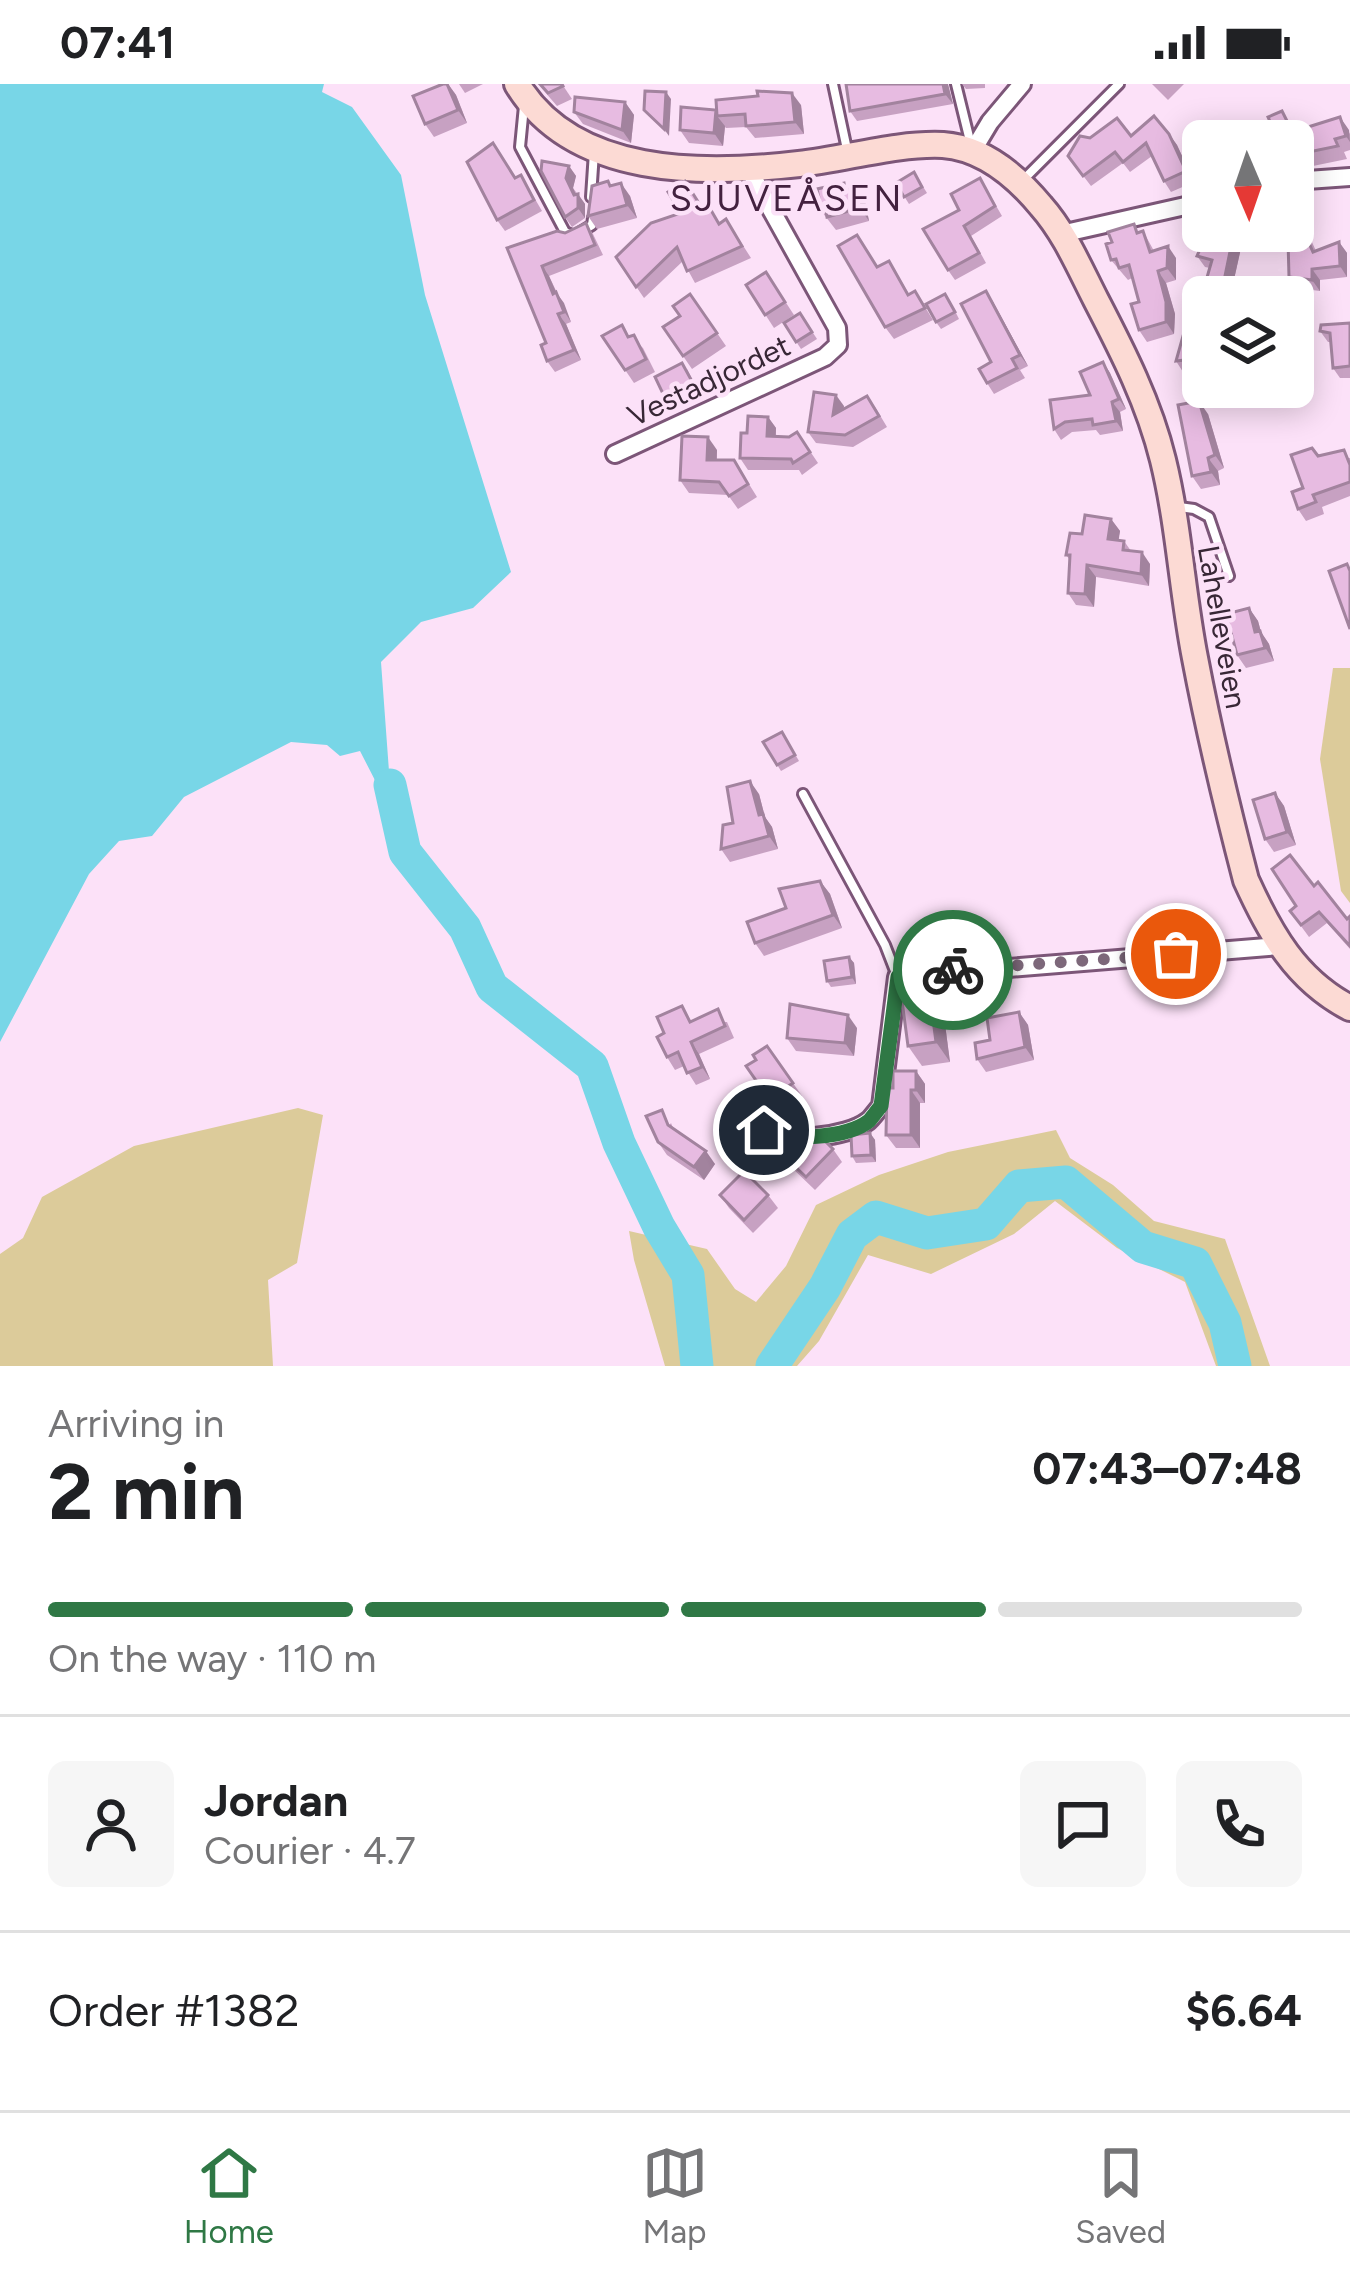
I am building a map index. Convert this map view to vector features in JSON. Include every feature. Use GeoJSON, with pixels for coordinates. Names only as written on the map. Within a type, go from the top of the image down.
{"type":"FeatureCollection","features":[{"type":"Feature","properties":{"kind":"street"},"geometry":{"type":"LineString","coordinates":[[971,152],[1022,84]]}},
{"type":"Feature","properties":{"kind":"street","name":"Lahelleveien"},"geometry":{"type":"LineString","coordinates":[[522,91],[567,136],[595,151],[668,166],[748,168],[945,145],[991,160],[1020,183],[1061,234],[1130,365],[1162,459],[1195,660],[1246,880],[1299,972],[1350,1008]]}},
{"type":"Feature","properties":{"kind":"street","name":"Vestadjordet"},"geometry":{"type":"LineString","coordinates":[[615,454],[825,358],[838,344],[837,328],[748,168]]}},
{"type":"Feature","properties":{"kind":"street"},"geometry":{"type":"LineString","coordinates":[[1314,180],[1350,177]]}},
{"type":"Feature","properties":{"kind":"street"},"geometry":{"type":"LineString","coordinates":[[1061,234],[1182,207]]}},
{"type":"Feature","properties":{"kind":"street"},"geometry":{"type":"LineString","coordinates":[[764,1130],[777,1137],[848,1131],[870,1120],[881,1106],[898,977],[1280,946]]}},
{"type":"Feature","properties":{"kind":"lane"},"geometry":{"type":"LineString","coordinates":[[833,84],[848,156]]}},
{"type":"Feature","properties":{"kind":"lane"},"geometry":{"type":"LineString","coordinates":[[956,84],[971,152]]}},
{"type":"Feature","properties":{"kind":"lane"},"geometry":{"type":"LineString","coordinates":[[1020,183],[1119,84]]}},
{"type":"Feature","properties":{"kind":"lane"},"geometry":{"type":"LineString","coordinates":[[522,91],[520,147],[570,236],[586,230],[593,221],[595,151]]}},
{"type":"Feature","properties":{"kind":"lane"},"geometry":{"type":"LineString","coordinates":[[1172,506],[1209,517],[1229,577]]}},
{"type":"Feature","properties":{"kind":"lane"},"geometry":{"type":"LineString","coordinates":[[802,794],[898,977]]}},
{"type":"Feature","properties":{"kind":"shaded area"},"geometry":{"type":"Polygon","coordinates":[[[1333,668],[1350,668],[1350,903],[1341,891],[1320,759],[1333,668]]]}},
{"type":"Feature","properties":{"kind":"shaded area"},"geometry":{"type":"Polygon","coordinates":[[[298,1108],[323,1115],[297,1263],[268,1280],[273,1366],[0,1366],[0,1254],[23,1238],[42,1197],[134,1146],[298,1108]]]}},
{"type":"Feature","properties":{"kind":"shaded area"},"geometry":{"type":"Polygon","coordinates":[[[1056,1130],[1070,1158],[1113,1185],[1154,1221],[1225,1239],[1270,1366],[1216,1366],[1185,1282],[1117,1248],[1055,1201],[1014,1234],[931,1274],[868,1255],[819,1341],[797,1366],[665,1366],[629,1231],[707,1249],[735,1289],[756,1302],[786,1266],[816,1205],[879,1175],[948,1152],[1056,1130]]]}},
{"type":"Feature","properties":{"kind":"water"},"geometry":{"type":"Polygon","coordinates":[[[0,84],[324,84],[322,92],[352,107],[401,175],[425,295],[511,572],[473,608],[421,622],[381,662],[390,785],[380,790],[360,751],[340,756],[327,745],[291,742],[184,797],[152,836],[119,841],[89,874],[0,1042],[0,84]]]}},
{"type":"Feature","properties":{"kind":"building"},"geometry":{"type":"Polygon","coordinates":[[[443,84],[458,110],[425,124],[413,96],[443,84]]]}},
{"type":"Feature","properties":{"kind":"building"},"geometry":{"type":"Polygon","coordinates":[[[540,84],[562,84],[563,86],[548,93],[540,84]]]}},
{"type":"Feature","properties":{"kind":"building"},"geometry":{"type":"Polygon","coordinates":[[[846,84],[943,84],[945,94],[850,111],[846,84]]]}},
{"type":"Feature","properties":{"kind":"building"},"geometry":{"type":"Polygon","coordinates":[[[645,91],[666,92],[664,129],[644,110],[645,91]]]}},
{"type":"Feature","properties":{"kind":"building"},"geometry":{"type":"Polygon","coordinates":[[[757,91],[792,93],[795,122],[746,126],[745,114],[717,116],[716,100],[758,96],[757,91]]]}},
{"type":"Feature","properties":{"kind":"building"},"geometry":{"type":"Polygon","coordinates":[[[575,97],[625,102],[622,130],[574,112],[575,97]]]}},
{"type":"Feature","properties":{"kind":"building"},"geometry":{"type":"Polygon","coordinates":[[[681,107],[716,110],[714,133],[680,130],[681,107]]]}},
{"type":"Feature","properties":{"kind":"building"},"geometry":{"type":"Polygon","coordinates":[[[1282,111],[1286,120],[1269,120],[1282,111]]]}},
{"type":"Feature","properties":{"kind":"building"},"geometry":{"type":"Polygon","coordinates":[[[1154,116],[1169,134],[1182,173],[1164,181],[1146,143],[1123,162],[1115,152],[1083,176],[1068,156],[1080,136],[1090,138],[1117,118],[1131,136],[1154,116]]]}},
{"type":"Feature","properties":{"kind":"building"},"geometry":{"type":"Polygon","coordinates":[[[1340,117],[1346,136],[1335,139],[1338,146],[1314,151],[1314,125],[1340,117]]]}},
{"type":"Feature","properties":{"kind":"building"},"geometry":{"type":"Polygon","coordinates":[[[493,143],[515,178],[521,175],[534,200],[497,220],[467,162],[493,143]]]}},
{"type":"Feature","properties":{"kind":"building"},"geometry":{"type":"Polygon","coordinates":[[[542,161],[569,166],[566,178],[574,195],[578,194],[578,208],[565,217],[541,171],[542,161]]]}},
{"type":"Feature","properties":{"kind":"building"},"geometry":{"type":"Polygon","coordinates":[[[914,172],[922,187],[904,197],[896,183],[914,172]]]}},
{"type":"Feature","properties":{"kind":"building"},"geometry":{"type":"Polygon","coordinates":[[[980,178],[995,206],[964,226],[979,253],[948,270],[923,229],[959,210],[951,194],[980,178]]]}},
{"type":"Feature","properties":{"kind":"building"},"geometry":{"type":"Polygon","coordinates":[[[608,181],[610,186],[621,183],[627,205],[588,216],[592,186],[608,181]]]}},
{"type":"Feature","properties":{"kind":"building"},"geometry":{"type":"Polygon","coordinates":[[[685,181],[719,224],[726,219],[742,246],[687,271],[677,247],[636,287],[616,257],[651,223],[681,213],[668,192],[685,181]]]}},
{"type":"Feature","properties":{"kind":"building"},"geometry":{"type":"Polygon","coordinates":[[[844,183],[845,190],[856,188],[860,208],[827,217],[817,189],[844,183]]]}},
{"type":"Feature","properties":{"kind":"building"},"geometry":{"type":"Polygon","coordinates":[[[586,223],[595,245],[542,266],[564,312],[558,314],[574,350],[547,361],[541,345],[546,343],[507,248],[586,223]]]}},
{"type":"Feature","properties":{"kind":"building"},"geometry":{"type":"Polygon","coordinates":[[[1134,224],[1137,233],[1143,231],[1150,252],[1168,246],[1167,268],[1158,271],[1166,322],[1139,330],[1131,304],[1139,302],[1129,265],[1119,268],[1106,244],[1112,242],[1108,232],[1134,224]]]}},
{"type":"Feature","properties":{"kind":"building"},"geometry":{"type":"Polygon","coordinates":[[[857,235],[877,267],[889,261],[908,295],[915,291],[925,308],[885,327],[838,246],[857,235]]]}},
{"type":"Feature","properties":{"kind":"building"},"geometry":{"type":"Polygon","coordinates":[[[1339,242],[1340,266],[1312,269],[1312,276],[1289,276],[1288,252],[1314,252],[1339,242]]]}},
{"type":"Feature","properties":{"kind":"building"},"geometry":{"type":"Polygon","coordinates":[[[1199,252],[1230,252],[1225,276],[1207,276],[1212,260],[1197,256],[1199,252]]]}},
{"type":"Feature","properties":{"kind":"building"},"geometry":{"type":"Polygon","coordinates":[[[766,272],[785,302],[765,315],[746,285],[766,272]]]}},
{"type":"Feature","properties":{"kind":"building"},"geometry":{"type":"Polygon","coordinates":[[[986,291],[1020,355],[1012,359],[1017,368],[987,383],[979,369],[991,362],[961,304],[986,291]]]}},
{"type":"Feature","properties":{"kind":"building"},"geometry":{"type":"Polygon","coordinates":[[[690,294],[717,333],[683,356],[663,327],[680,316],[673,306],[690,294]]]}},
{"type":"Feature","properties":{"kind":"building"},"geometry":{"type":"Polygon","coordinates":[[[945,294],[955,312],[936,322],[926,304],[945,294]]]}},
{"type":"Feature","properties":{"kind":"building"},"geometry":{"type":"Polygon","coordinates":[[[800,313],[812,332],[796,342],[784,323],[800,313]]]}},
{"type":"Feature","properties":{"kind":"building"},"geometry":{"type":"Polygon","coordinates":[[[1350,323],[1350,366],[1333,368],[1330,333],[1320,331],[1321,325],[1350,323]]]}},
{"type":"Feature","properties":{"kind":"building"},"geometry":{"type":"Polygon","coordinates":[[[622,325],[628,337],[634,335],[646,359],[625,370],[602,336],[622,325]]]}},
{"type":"Feature","properties":{"kind":"building"},"geometry":{"type":"Polygon","coordinates":[[[1103,362],[1119,399],[1112,402],[1116,421],[1065,422],[1054,429],[1050,400],[1090,395],[1080,372],[1103,362]]]}},
{"type":"Feature","properties":{"kind":"building"},"geometry":{"type":"Polygon","coordinates":[[[682,363],[694,385],[665,398],[655,377],[682,363]]]}},
{"type":"Feature","properties":{"kind":"building"},"geometry":{"type":"Polygon","coordinates":[[[814,392],[836,395],[833,415],[867,396],[879,416],[845,435],[808,432],[814,392]]]}},
{"type":"Feature","properties":{"kind":"building"},"geometry":{"type":"Polygon","coordinates":[[[1178,405],[1201,408],[1215,455],[1208,458],[1211,472],[1192,476],[1178,405]]]}},
{"type":"Feature","properties":{"kind":"building"},"geometry":{"type":"Polygon","coordinates":[[[748,416],[768,417],[767,436],[789,437],[797,432],[810,452],[793,463],[791,459],[740,458],[741,433],[747,433],[748,416]]]}},
{"type":"Feature","properties":{"kind":"building"},"geometry":{"type":"Polygon","coordinates":[[[682,436],[708,437],[707,460],[734,460],[748,484],[729,496],[719,482],[680,480],[682,436]]]}},
{"type":"Feature","properties":{"kind":"building"},"geometry":{"type":"Polygon","coordinates":[[[1312,448],[1318,456],[1344,450],[1350,482],[1313,495],[1316,502],[1298,509],[1292,492],[1303,488],[1291,455],[1312,448]]]}},
{"type":"Feature","properties":{"kind":"building"},"geometry":{"type":"Polygon","coordinates":[[[1085,515],[1111,519],[1108,539],[1124,541],[1123,550],[1142,552],[1141,574],[1087,565],[1085,594],[1068,593],[1070,533],[1082,534],[1085,515]]]}},
{"type":"Feature","properties":{"kind":"building"},"geometry":{"type":"Polygon","coordinates":[[[1347,564],[1350,571],[1350,629],[1329,571],[1347,564]]]}},
{"type":"Feature","properties":{"kind":"building"},"geometry":{"type":"Polygon","coordinates":[[[1249,608],[1265,648],[1237,655],[1226,614],[1249,608]]]}},
{"type":"Feature","properties":{"kind":"building"},"geometry":{"type":"Polygon","coordinates":[[[782,732],[795,755],[777,765],[763,742],[782,732]]]}},
{"type":"Feature","properties":{"kind":"building"},"geometry":{"type":"Polygon","coordinates":[[[750,781],[769,836],[721,849],[723,825],[733,823],[727,787],[750,781]]]}},
{"type":"Feature","properties":{"kind":"building"},"geometry":{"type":"Polygon","coordinates":[[[1275,793],[1287,832],[1265,839],[1253,800],[1275,793]]]}},
{"type":"Feature","properties":{"kind":"building"},"geometry":{"type":"Polygon","coordinates":[[[1290,855],[1314,886],[1318,882],[1347,919],[1350,916],[1350,946],[1319,912],[1301,925],[1290,911],[1296,906],[1272,869],[1290,855]]]}},
{"type":"Feature","properties":{"kind":"building"},"geometry":{"type":"Polygon","coordinates":[[[820,881],[833,915],[755,943],[747,922],[786,908],[779,889],[820,881]]]}},
{"type":"Feature","properties":{"kind":"building"},"geometry":{"type":"Polygon","coordinates":[[[849,957],[852,977],[827,981],[824,961],[849,957]]]}},
{"type":"Feature","properties":{"kind":"building"},"geometry":{"type":"Polygon","coordinates":[[[927,974],[936,1042],[908,1046],[899,978],[927,974]]]}},
{"type":"Feature","properties":{"kind":"building"},"geometry":{"type":"Polygon","coordinates":[[[790,1004],[848,1015],[845,1043],[787,1038],[790,1004]]]}},
{"type":"Feature","properties":{"kind":"building"},"geometry":{"type":"Polygon","coordinates":[[[682,1006],[690,1022],[718,1009],[725,1026],[691,1042],[702,1067],[687,1073],[678,1052],[667,1057],[657,1037],[664,1033],[657,1017],[682,1006]]]}},
{"type":"Feature","properties":{"kind":"building"},"geometry":{"type":"Polygon","coordinates":[[[1019,1012],[1025,1047],[977,1059],[975,1043],[990,1040],[987,1018],[1019,1012]]]}},
{"type":"Feature","properties":{"kind":"building"},"geometry":{"type":"Polygon","coordinates":[[[767,1046],[793,1083],[769,1099],[746,1066],[767,1046]]]}},
{"type":"Feature","properties":{"kind":"building"},"geometry":{"type":"Polygon","coordinates":[[[893,1071],[916,1071],[911,1135],[886,1135],[887,1088],[893,1088],[893,1071]]]}},
{"type":"Feature","properties":{"kind":"building"},"geometry":{"type":"Polygon","coordinates":[[[662,1110],[668,1125],[706,1151],[694,1167],[658,1142],[646,1116],[662,1110]]]}},
{"type":"Feature","properties":{"kind":"building"},"geometry":{"type":"Polygon","coordinates":[[[870,1133],[871,1155],[852,1156],[851,1135],[870,1133]]]}},
{"type":"Feature","properties":{"kind":"building"},"geometry":{"type":"Polygon","coordinates":[[[819,1135],[833,1149],[806,1177],[781,1153],[796,1137],[819,1135]]]}},
{"type":"Feature","properties":{"kind":"building"},"geometry":{"type":"Polygon","coordinates":[[[744,1171],[768,1195],[744,1220],[720,1195],[744,1171]]]}},
{"type":"Feature","properties":{"kind":"waterway"},"geometry":{"type":"LineString","coordinates":[[390,785],[405,852],[465,928],[492,987],[592,1066],[619,1143],[688,1275],[697,1366]]}},
{"type":"Feature","properties":{"kind":"waterway"},"geometry":{"type":"LineString","coordinates":[[772,1366],[825,1287],[852,1235],[876,1217],[927,1233],[986,1224],[1019,1186],[1066,1182],[1143,1247],[1195,1263],[1225,1323],[1235,1366]]}},
{"type":"Feature","properties":{"kind":"way so far"},"geometry":{"type":"LineString","coordinates":[[953,970],[1176,954]]}},
{"type":"Feature","properties":{"kind":"district","name":"SJUVEÅSEN"},"geometry":{"type":"Point","coordinates":[787,198]}},
{"type":"Feature","properties":{"kind":"route"},"geometry":{"type":"LineString","coordinates":[[764,1130],[777,1137],[848,1131],[870,1120],[881,1106],[898,977],[953,970]]}}]}
